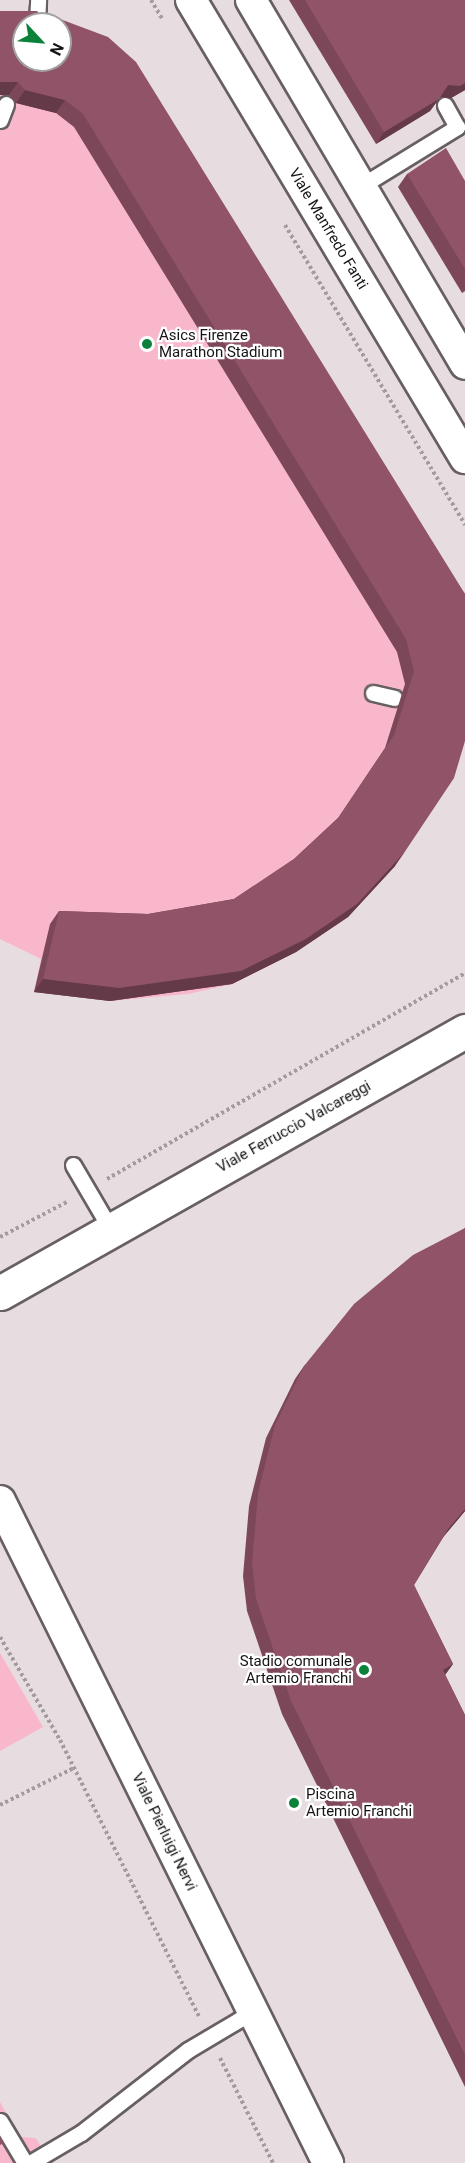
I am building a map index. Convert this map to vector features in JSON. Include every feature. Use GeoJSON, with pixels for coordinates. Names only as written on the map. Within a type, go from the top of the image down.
{"type":"FeatureCollection","features":[{"type":"Feature","properties":{"kind":"street","name":"Viale Manfredo Fanti"},"geometry":{"type":"LineString","coordinates":[[192,0],[465,458]]}},
{"type":"Feature","properties":{"kind":"street"},"geometry":{"type":"LineString","coordinates":[[251,0],[465,364]]}},
{"type":"Feature","properties":{"kind":"street"},"geometry":{"type":"LineString","coordinates":[[317,211],[360,186]]}},
{"type":"Feature","properties":{"kind":"street","name":"Viale Ferruccio Valcareggi"},"geometry":{"type":"LineString","coordinates":[[0,1293],[117,1225],[465,1031]]}},
{"type":"Feature","properties":{"kind":"street","name":"Viale Pierluigi Nervi"},"geometry":{"type":"LineString","coordinates":[[0,1501],[328,2163]]}},
{"type":"Feature","properties":{"kind":"lane"},"geometry":{"type":"LineString","coordinates":[[0,120],[6,104]]}},
{"type":"Feature","properties":{"kind":"lane"},"geometry":{"type":"LineString","coordinates":[[360,186],[461,134],[445,105]]}},
{"type":"Feature","properties":{"kind":"lane"},"geometry":{"type":"LineString","coordinates":[[373,693],[394,698]]}},
{"type":"Feature","properties":{"kind":"lane"},"geometry":{"type":"LineString","coordinates":[[73,1165],[86,1190],[117,1225]]}},
{"type":"Feature","properties":{"kind":"lane"},"geometry":{"type":"LineString","coordinates":[[0,2121],[28,2163],[128,2097],[209,2036],[252,2012]]}},
{"type":"Feature","properties":{"kind":"path"},"geometry":{"type":"LineString","coordinates":[[151,0],[170,31]]}},
{"type":"Feature","properties":{"kind":"path"},"geometry":{"type":"LineString","coordinates":[[280,216],[465,525]]}},
{"type":"Feature","properties":{"kind":"path"},"geometry":{"type":"LineString","coordinates":[[0,1237],[465,973]]}},
{"type":"Feature","properties":{"kind":"path"},"geometry":{"type":"LineString","coordinates":[[0,1637],[74,1768],[273,2163]]}},
{"type":"Feature","properties":{"kind":"path"},"geometry":{"type":"LineString","coordinates":[[0,1805],[74,1768]]}},
{"type":"Feature","properties":{"kind":"shaded area","name":"Asics Firenze Marathon Stadium"},"geometry":{"type":"Polygon","coordinates":[[[0,24],[12,42],[12,72],[68,72],[465,638],[465,735],[395,866],[348,917],[296,952],[232,984],[188,994],[110,1001],[34,992],[41,959],[0,939],[0,24]]]}},
{"type":"Feature","properties":{"kind":"shaded area"},"geometry":{"type":"Polygon","coordinates":[[[0,1653],[43,1727],[0,1751],[0,1653]]]}},
{"type":"Feature","properties":{"kind":"shaded area"},"geometry":{"type":"Polygon","coordinates":[[[0,2102],[20,2137],[36,2138],[51,2163],[0,2163],[0,2102]]]}},
{"type":"Feature","properties":{"kind":"building"},"geometry":{"type":"Polygon","coordinates":[[[305,0],[465,0],[465,83],[460,86],[448,85],[439,99],[384,132],[305,0]]]}},
{"type":"Feature","properties":{"kind":"building"},"geometry":{"type":"Polygon","coordinates":[[[0,11],[38,12],[12,12],[12,72],[72,72],[72,24],[108,37],[136,62],[465,594],[465,741],[454,778],[404,853],[357,904],[306,939],[241,971],[119,988],[43,979],[59,911],[148,914],[234,899],[294,859],[339,817],[394,735],[414,671],[406,639],[83,114],[65,100],[25,90],[18,82],[0,82],[0,11]]]}},
{"type":"Feature","properties":{"kind":"building"},"geometry":{"type":"Polygon","coordinates":[[[446,148],[465,181],[465,269],[407,174],[446,148]]]}},
{"type":"Feature","properties":{"kind":"building","name":"Stadio comunale Artemio Franchi"},"geometry":{"type":"Polygon","coordinates":[[[465,1228],[465,1509],[448,1529],[414,1585],[453,1664],[443,1670],[465,1715],[465,2055],[291,1701],[256,1599],[252,1563],[258,1493],[275,1425],[304,1366],[354,1304],[413,1255],[465,1228]]]}},
{"type":"Feature","properties":{"kind":"place","name":"Asics Firenze Marathon Stadium"},"geometry":{"type":"Point","coordinates":[147,344]}},
{"type":"Feature","properties":{"kind":"place","name":"Stadio comunale Artemio Franchi"},"geometry":{"type":"Point","coordinates":[364,1670]}},
{"type":"Feature","properties":{"kind":"place","name":"Piscina Artemio Franchi"},"geometry":{"type":"Point","coordinates":[294,1803]}}]}
